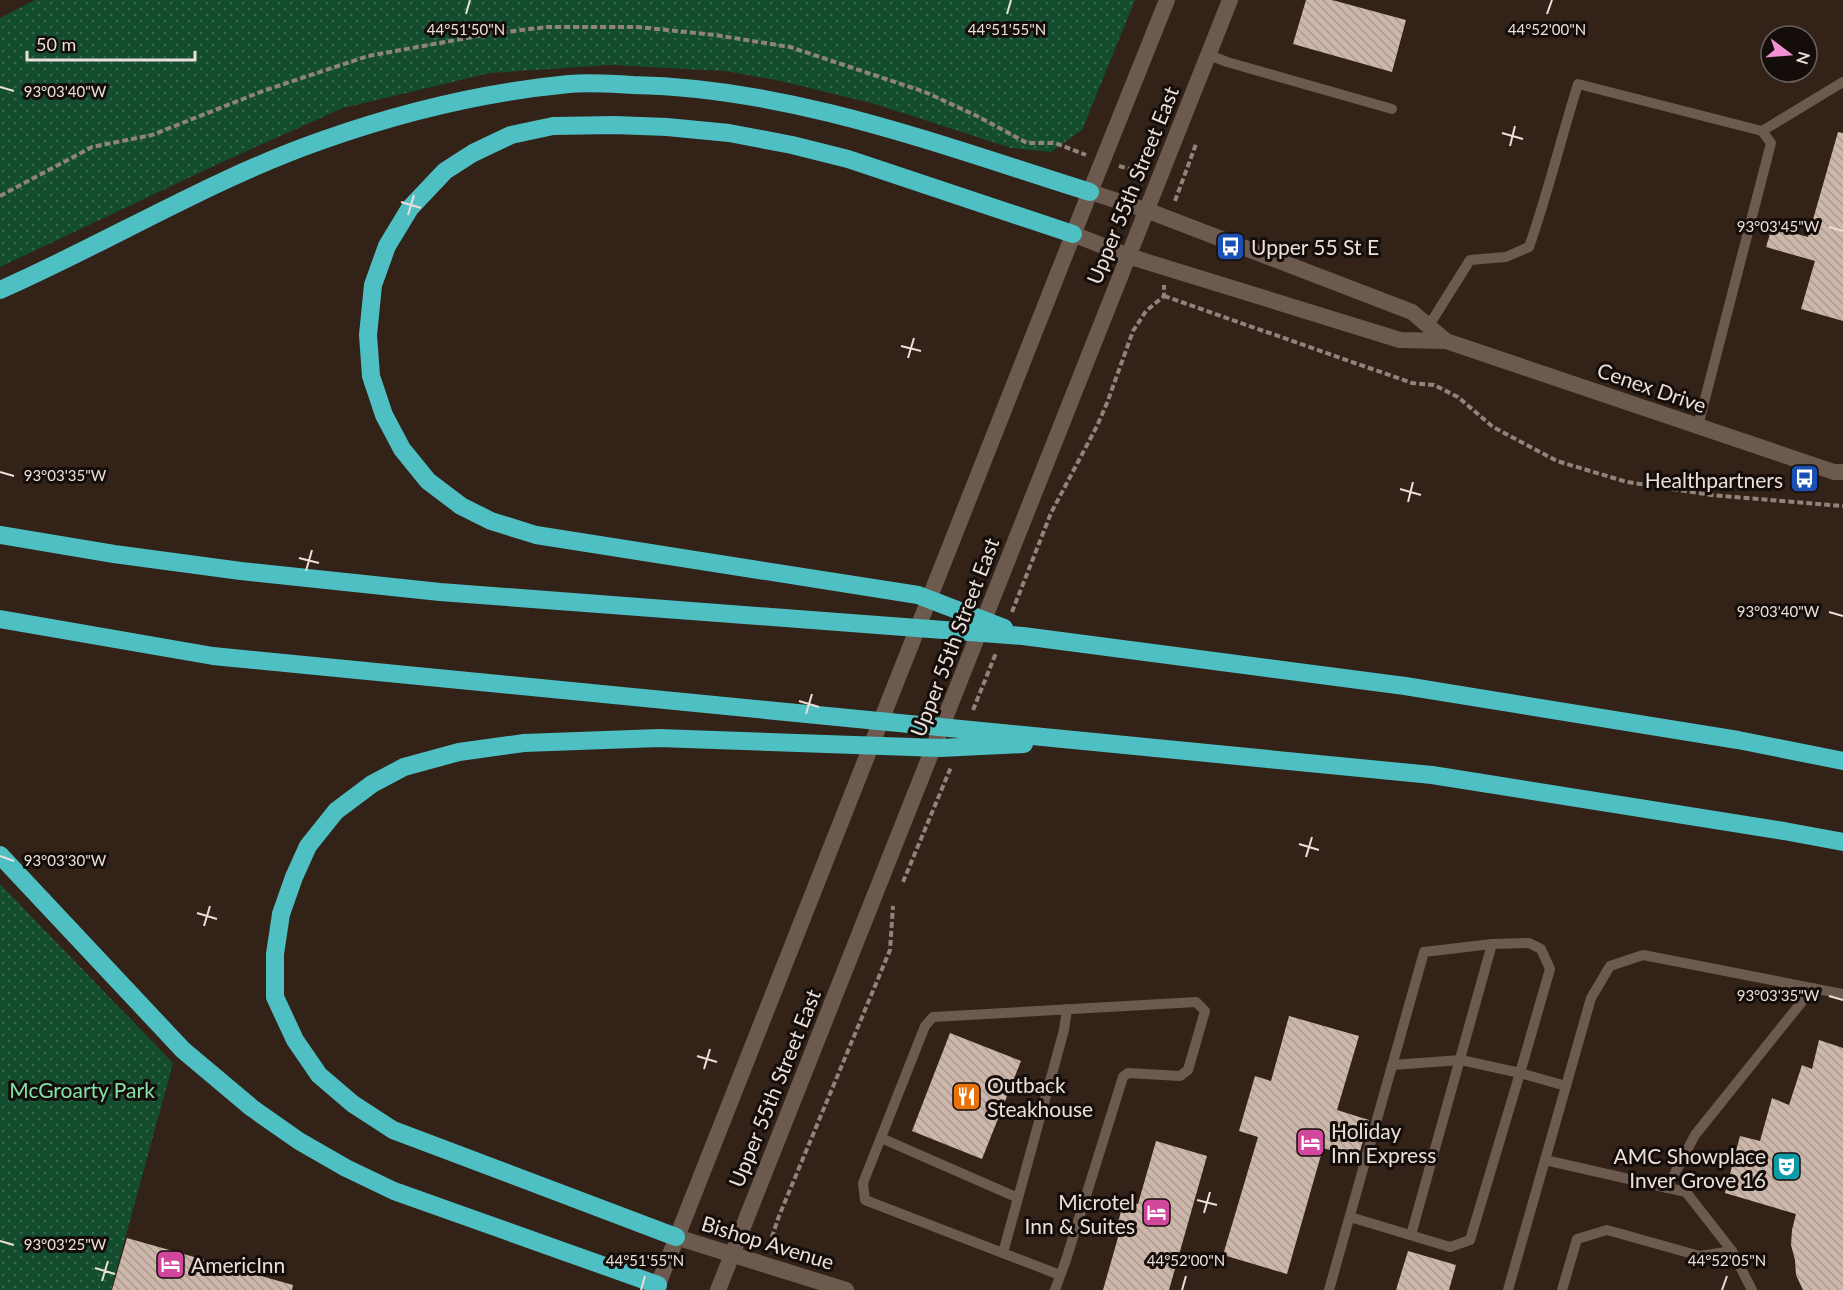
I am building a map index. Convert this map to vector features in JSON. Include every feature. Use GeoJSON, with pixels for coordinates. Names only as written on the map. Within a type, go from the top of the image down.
{"type":"FeatureCollection","features":[{"type":"Feature","properties":{"kind":"highway"},"geometry":{"type":"LineString","coordinates":[[0,290],[235,176],[322,140],[405,114],[482,96],[572,83],[668,86],[735,93],[797,104],[859,120],[1090,192]]}},
{"type":"Feature","properties":{"kind":"highway"},"geometry":{"type":"LineString","coordinates":[[1023,636],[918,596],[536,535],[491,521],[461,506],[428,481],[402,449],[384,415],[371,376],[370,365],[368,335],[373,285],[387,246],[410,208],[445,171],[473,153],[511,135],[553,126],[667,127],[729,133],[792,145],[848,159],[1073,234]]}},
{"type":"Feature","properties":{"kind":"highway"},"geometry":{"type":"LineString","coordinates":[[0,535],[218,568],[440,592],[1023,636],[1405,686],[1738,740],[1843,761]]}},
{"type":"Feature","properties":{"kind":"highway"},"geometry":{"type":"LineString","coordinates":[[0,619],[213,656],[1432,775],[1843,842]]}},
{"type":"Feature","properties":{"kind":"highway"},"geometry":{"type":"LineString","coordinates":[[676,1237],[393,1130],[353,1104],[320,1075],[295,1040],[275,997],[275,954],[281,914],[294,877],[308,846],[336,811],[372,784],[404,767],[459,752],[524,743],[659,738],[940,748],[1087,742]]}},
{"type":"Feature","properties":{"kind":"highway"},"geometry":{"type":"LineString","coordinates":[[0,855],[183,1050],[252,1108],[299,1141],[346,1168],[394,1191],[660,1288]]}},
{"type":"Feature","properties":{"kind":"street","name":"Upper 55th Street East"},"geometry":{"type":"LineString","coordinates":[[660,1288],[676,1237],[1167,0]]}},
{"type":"Feature","properties":{"kind":"street","name":"Upper 55th Street East"},"geometry":{"type":"LineString","coordinates":[[718,1290],[1230,0]]}},
{"type":"Feature","properties":{"kind":"street","name":"Cenex Drive"},"geometry":{"type":"LineString","coordinates":[[1090,192],[1146,210],[1412,312],[1446,341]]}},
{"type":"Feature","properties":{"kind":"street","name":"Cenex Drive"},"geometry":{"type":"LineString","coordinates":[[1073,234],[1128,256],[1400,340],[1446,341],[1834,472],[1843,472]]}},
{"type":"Feature","properties":{"kind":"street","name":"Bishop Avenue"},"geometry":{"type":"LineString","coordinates":[[676,1237],[846,1290]]}},
{"type":"Feature","properties":{"kind":"lane"},"geometry":{"type":"LineString","coordinates":[[1209,55],[1392,109]]}},
{"type":"Feature","properties":{"kind":"lane"},"geometry":{"type":"LineString","coordinates":[[1762,131],[1843,82]]}},
{"type":"Feature","properties":{"kind":"lane"},"geometry":{"type":"LineString","coordinates":[[1428,327],[1470,261],[1506,257],[1529,247],[1578,84],[1762,131],[1771,142],[1698,426]]}},
{"type":"Feature","properties":{"kind":"lane"},"geometry":{"type":"LineString","coordinates":[[1329,1290],[1424,952],[1492,944],[1529,943],[1541,949],[1550,969],[1470,1240],[1450,1247],[1350,1217]]}},
{"type":"Feature","properties":{"kind":"lane"},"geometry":{"type":"LineString","coordinates":[[1411,1235],[1492,944]]}},
{"type":"Feature","properties":{"kind":"lane"},"geometry":{"type":"LineString","coordinates":[[1508,1290],[1591,998],[1610,966],[1643,956],[1843,994]]}},
{"type":"Feature","properties":{"kind":"lane"},"geometry":{"type":"LineString","coordinates":[[1667,1188],[1695,1135],[1813,988]]}},
{"type":"Feature","properties":{"kind":"lane"},"geometry":{"type":"LineString","coordinates":[[1055,1290],[1060,1275],[1123,1077],[1128,1073],[1180,1076],[1188,1070],[1205,1011],[1196,1002],[933,1017],[925,1026],[863,1183],[865,1200],[1060,1275]]}},
{"type":"Feature","properties":{"kind":"lane"},"geometry":{"type":"LineString","coordinates":[[1003,1253],[1064,1030],[1067,1009]]}},
{"type":"Feature","properties":{"kind":"lane"},"geometry":{"type":"LineString","coordinates":[[1392,1065],[1461,1060],[1566,1086]]}},
{"type":"Feature","properties":{"kind":"lane"},"geometry":{"type":"LineString","coordinates":[[881,1138],[1018,1198]]}},
{"type":"Feature","properties":{"kind":"lane"},"geometry":{"type":"LineString","coordinates":[[1545,1160],[1686,1192],[1732,1251],[1752,1290]]}},
{"type":"Feature","properties":{"kind":"lane"},"geometry":{"type":"LineString","coordinates":[[1562,1290],[1577,1239],[1607,1230],[1700,1256],[1732,1251]]}},
{"type":"Feature","properties":{"kind":"path"},"geometry":{"type":"LineString","coordinates":[[1164,296],[1412,383],[1434,385],[1458,397],[1493,427],[1557,461],[1627,482],[1711,495],[1843,506]]}},
{"type":"Feature","properties":{"kind":"path"},"geometry":{"type":"LineString","coordinates":[[1008,622],[1051,513]]}},
{"type":"Feature","properties":{"kind":"path"},"geometry":{"type":"LineString","coordinates":[[969,720],[999,644]]}},
{"type":"Feature","properties":{"kind":"path"},"geometry":{"type":"LineString","coordinates":[[901,887],[952,763]]}},
{"type":"Feature","properties":{"kind":"path"},"geometry":{"type":"LineString","coordinates":[[763,1264],[778,1216],[890,950],[893,906],[897,897]]}},
{"type":"Feature","properties":{"kind":"green space"},"geometry":{"type":"Polygon","coordinates":[[[35,0],[1135,0],[1082,130],[1051,152],[1011,148],[875,104],[781,81],[725,71],[611,65],[490,73],[343,108],[220,163],[0,267],[0,18],[35,0]]]}},
{"type":"Feature","properties":{"kind":"green space","name":"McGroarty Park"},"geometry":{"type":"Polygon","coordinates":[[[0,884],[173,1063],[111,1290],[0,1290],[0,884]]]}},
{"type":"Feature","properties":{"kind":"building"},"geometry":{"type":"Polygon","coordinates":[[[1306,0],[1332,0],[1406,20],[1392,72],[1293,44],[1306,0]]]}},
{"type":"Feature","properties":{"kind":"building"},"geometry":{"type":"Polygon","coordinates":[[[1838,132],[1843,133],[1843,321],[1801,309],[1815,261],[1766,247],[1772,227],[1808,237],[1838,132]]]}},
{"type":"Feature","properties":{"kind":"building","name":"Holiday Inn Express"},"geometry":{"type":"Polygon","coordinates":[[[1289,1016],[1359,1036],[1337,1110],[1369,1120],[1358,1158],[1323,1148],[1287,1274],[1223,1255],[1258,1137],[1239,1131],[1255,1076],[1271,1081],[1289,1016]]]}},
{"type":"Feature","properties":{"kind":"building","name":"Outback Steakhouse"},"geometry":{"type":"Polygon","coordinates":[[[950,1033],[1021,1061],[982,1159],[912,1131],[950,1033]]]}},
{"type":"Feature","properties":{"kind":"building","name":"AMC Showplace Inver Grove 16"},"geometry":{"type":"Polygon","coordinates":[[[1819,1040],[1843,1048],[1843,1290],[1803,1290],[1796,1275],[1791,1245],[1796,1214],[1725,1193],[1740,1136],[1760,1141],[1772,1098],[1789,1105],[1802,1065],[1812,1069],[1819,1040]]]}},
{"type":"Feature","properties":{"kind":"building","name":"Microtel Inn & Suites"},"geometry":{"type":"Polygon","coordinates":[[[1156,1141],[1207,1156],[1169,1290],[1103,1290],[1119,1234],[1115,1233],[1124,1201],[1138,1204],[1156,1141]]]}},
{"type":"Feature","properties":{"kind":"building","name":"AmericInn"},"geometry":{"type":"Polygon","coordinates":[[[127,1238],[293,1285],[292,1290],[112,1290],[127,1238]]]}},
{"type":"Feature","properties":{"kind":"building"},"geometry":{"type":"Polygon","coordinates":[[[1408,1251],[1456,1265],[1449,1290],[1396,1290],[1408,1251]]]}},
{"type":"Feature","properties":{"kind":"place","name":"Upper 55 St E"},"geometry":{"type":"Point","coordinates":[1230,246]}},
{"type":"Feature","properties":{"kind":"place","name":"Healthpartners"},"geometry":{"type":"Point","coordinates":[1804,479]}},
{"type":"Feature","properties":{"kind":"place","name":"Outback Steakhouse"},"geometry":{"type":"Point","coordinates":[966,1096]}},
{"type":"Feature","properties":{"kind":"place","name":"Holiday Inn Express"},"geometry":{"type":"Point","coordinates":[1310,1142]}},
{"type":"Feature","properties":{"kind":"place","name":"AMC Showplace Inver Grove 16"},"geometry":{"type":"Point","coordinates":[1787,1167]}},
{"type":"Feature","properties":{"kind":"place","name":"Microtel Inn & Suites"},"geometry":{"type":"Point","coordinates":[1156,1213]}},
{"type":"Feature","properties":{"kind":"place","name":"AmericInn"},"geometry":{"type":"Point","coordinates":[170,1264]}}]}
